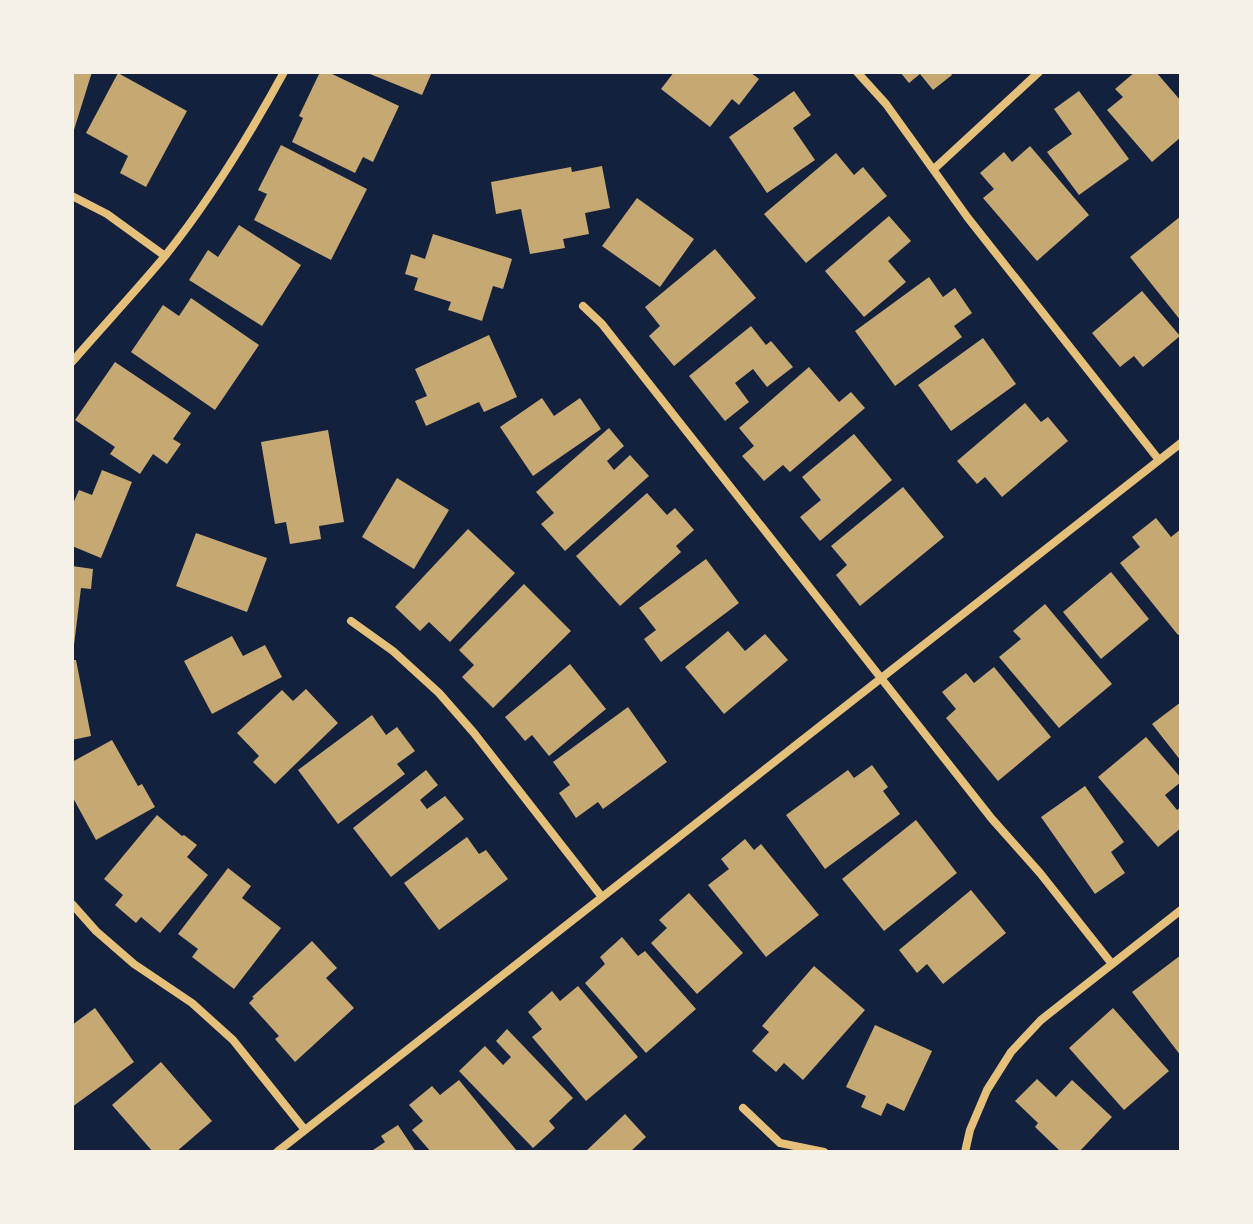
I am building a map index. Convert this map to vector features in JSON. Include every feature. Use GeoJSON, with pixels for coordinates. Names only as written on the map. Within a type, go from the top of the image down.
{"type":"FeatureCollection","features":[{"type":"Feature","properties":{"kind":"street"},"geometry":{"type":"LineString","coordinates":[[72,362],[165,256],[215,189],[284,72]]}},
{"type":"Feature","properties":{"kind":"street"},"geometry":{"type":"LineString","coordinates":[[857,72],[886,104],[968,218],[1159,460]]}},
{"type":"Feature","properties":{"kind":"street"},"geometry":{"type":"LineString","coordinates":[[934,169],[1039,72]]}},
{"type":"Feature","properties":{"kind":"street"},"geometry":{"type":"LineString","coordinates":[[72,196],[107,214],[165,256]]}},
{"type":"Feature","properties":{"kind":"street"},"geometry":{"type":"LineString","coordinates":[[583,306],[602,324],[992,819],[1040,873],[1112,964]]}},
{"type":"Feature","properties":{"kind":"street"},"geometry":{"type":"LineString","coordinates":[[277,1152],[1181,443]]}},
{"type":"Feature","properties":{"kind":"street"},"geometry":{"type":"LineString","coordinates":[[351,621],[393,651],[439,693],[602,897]]}},
{"type":"Feature","properties":{"kind":"street"},"geometry":{"type":"LineString","coordinates":[[72,904],[96,931],[134,964],[192,1003],[233,1040],[305,1130]]}},
{"type":"Feature","properties":{"kind":"street"},"geometry":{"type":"LineString","coordinates":[[965,1152],[970,1130],[987,1090],[1011,1052],[1041,1020],[1181,910]]}},
{"type":"Feature","properties":{"kind":"street"},"geometry":{"type":"LineString","coordinates":[[743,1108],[780,1143],[824,1152]]}},
{"type":"Feature","properties":{"kind":"building"},"geometry":{"type":"Polygon","coordinates":[[[72,72],[92,72],[73,133],[72,133],[72,72]]]}},
{"type":"Feature","properties":{"kind":"building"},"geometry":{"type":"Polygon","coordinates":[[[320,72],[328,72],[399,106],[373,162],[363,157],[355,173],[292,142],[303,118],[299,116],[320,72]]]}},
{"type":"Feature","properties":{"kind":"building"},"geometry":{"type":"Polygon","coordinates":[[[365,72],[432,72],[422,95],[365,72]]]}},
{"type":"Feature","properties":{"kind":"building"},"geometry":{"type":"Polygon","coordinates":[[[674,72],[750,72],[759,79],[739,105],[732,99],[710,127],[661,89],[674,72]]]}},
{"type":"Feature","properties":{"kind":"building"},"geometry":{"type":"Polygon","coordinates":[[[900,72],[950,72],[952,75],[933,90],[920,74],[909,83],[900,72]]]}},
{"type":"Feature","properties":{"kind":"building"},"geometry":{"type":"Polygon","coordinates":[[[1135,72],[1156,72],[1181,101],[1181,137],[1152,162],[1107,110],[1123,97],[1115,89],[1135,72]]]}},
{"type":"Feature","properties":{"kind":"building"},"geometry":{"type":"Polygon","coordinates":[[[118,73],[187,111],[146,187],[120,173],[128,156],[86,133],[118,73]]]}},
{"type":"Feature","properties":{"kind":"building"},"geometry":{"type":"Polygon","coordinates":[[[794,91],[811,115],[793,128],[815,160],[767,193],[729,137],[794,91]]]}},
{"type":"Feature","properties":{"kind":"building"},"geometry":{"type":"Polygon","coordinates":[[[1079,91],[1129,159],[1079,195],[1047,152],[1072,134],[1054,109],[1079,91]]]}},
{"type":"Feature","properties":{"kind":"building"},"geometry":{"type":"Polygon","coordinates":[[[281,145],[367,189],[331,260],[254,220],[267,194],[258,190],[281,145]]]}},
{"type":"Feature","properties":{"kind":"building"},"geometry":{"type":"Polygon","coordinates":[[[1030,146],[1089,215],[1037,261],[983,198],[994,189],[980,173],[1004,152],[1012,162],[1030,146]]]}},
{"type":"Feature","properties":{"kind":"building"},"geometry":{"type":"Polygon","coordinates":[[[836,153],[854,175],[863,167],[887,196],[806,263],[764,214],[836,153]]]}},
{"type":"Feature","properties":{"kind":"building"},"geometry":{"type":"Polygon","coordinates":[[[602,166],[610,208],[585,213],[589,234],[563,239],[565,248],[530,254],[521,209],[496,214],[491,182],[571,167],[572,172],[602,166]]]}},
{"type":"Feature","properties":{"kind":"building"},"geometry":{"type":"Polygon","coordinates":[[[637,198],[694,239],[660,287],[602,246],[637,198]]]}},
{"type":"Feature","properties":{"kind":"building"},"geometry":{"type":"Polygon","coordinates":[[[889,216],[911,241],[888,261],[906,282],[864,317],[825,271],[889,216]]]}},
{"type":"Feature","properties":{"kind":"building"},"geometry":{"type":"Polygon","coordinates":[[[1181,216],[1181,321],[1130,257],[1181,216]]]}},
{"type":"Feature","properties":{"kind":"building"},"geometry":{"type":"Polygon","coordinates":[[[239,225],[301,265],[262,326],[189,280],[208,250],[218,257],[239,225]]]}},
{"type":"Feature","properties":{"kind":"building"},"geometry":{"type":"Polygon","coordinates":[[[433,234],[512,259],[503,289],[493,286],[482,321],[448,310],[451,302],[414,290],[418,278],[405,274],[411,254],[425,259],[433,234]]]}},
{"type":"Feature","properties":{"kind":"building"},"geometry":{"type":"Polygon","coordinates":[[[715,249],[756,298],[674,366],[649,336],[660,326],[645,307],[715,249]]]}},
{"type":"Feature","properties":{"kind":"building"},"geometry":{"type":"Polygon","coordinates":[[[929,277],[943,297],[955,288],[972,313],[954,326],[962,337],[895,386],[855,331],[929,277]]]}},
{"type":"Feature","properties":{"kind":"building"},"geometry":{"type":"Polygon","coordinates":[[[1142,291],[1180,336],[1143,367],[1134,356],[1120,367],[1092,333],[1142,291]]]}},
{"type":"Feature","properties":{"kind":"building"},"geometry":{"type":"Polygon","coordinates":[[[191,298],[259,345],[215,410],[131,352],[163,305],[179,316],[191,298]]]}},
{"type":"Feature","properties":{"kind":"building"},"geometry":{"type":"Polygon","coordinates":[[[751,326],[766,345],[771,341],[793,367],[767,387],[753,369],[735,383],[749,402],[725,421],[689,376],[751,326]]]}},
{"type":"Feature","properties":{"kind":"building"},"geometry":{"type":"Polygon","coordinates":[[[489,335],[517,397],[484,412],[479,402],[426,426],[415,401],[427,396],[415,369],[489,335]]]}},
{"type":"Feature","properties":{"kind":"building"},"geometry":{"type":"Polygon","coordinates":[[[983,338],[1016,384],[951,431],[918,385],[983,338]]]}},
{"type":"Feature","properties":{"kind":"building"},"geometry":{"type":"Polygon","coordinates":[[[115,362],[191,413],[173,439],[181,444],[167,464],[153,454],[140,474],[110,454],[115,447],[75,420],[115,362]]]}},
{"type":"Feature","properties":{"kind":"building"},"geometry":{"type":"Polygon","coordinates":[[[809,367],[839,402],[851,392],[865,408],[790,472],[783,465],[764,481],[742,456],[754,446],[739,428],[809,367]]]}},
{"type":"Feature","properties":{"kind":"building"},"geometry":{"type":"Polygon","coordinates":[[[542,398],[554,416],[580,398],[601,429],[533,476],[500,427],[542,398]]]}},
{"type":"Feature","properties":{"kind":"building"},"geometry":{"type":"Polygon","coordinates":[[[1025,403],[1041,422],[1048,417],[1068,441],[1002,497],[985,477],[977,484],[957,461],[1025,403]]]}},
{"type":"Feature","properties":{"kind":"building"},"geometry":{"type":"Polygon","coordinates":[[[609,428],[624,446],[607,461],[614,470],[630,455],[649,476],[565,551],[541,524],[554,513],[536,492],[609,428]]]}},
{"type":"Feature","properties":{"kind":"building"},"geometry":{"type":"Polygon","coordinates":[[[328,430],[344,522],[319,526],[321,539],[290,544],[286,522],[275,524],[261,442],[328,430]]]}},
{"type":"Feature","properties":{"kind":"building"},"geometry":{"type":"Polygon","coordinates":[[[854,434],[892,480],[820,541],[800,517],[821,500],[802,477],[854,434]]]}},
{"type":"Feature","properties":{"kind":"building"},"geometry":{"type":"Polygon","coordinates":[[[102,470],[132,482],[101,558],[72,546],[72,506],[79,490],[92,495],[102,470]]]}},
{"type":"Feature","properties":{"kind":"building"},"geometry":{"type":"Polygon","coordinates":[[[397,478],[449,510],[414,569],[362,537],[397,478]]]}},
{"type":"Feature","properties":{"kind":"building"},"geometry":{"type":"Polygon","coordinates":[[[903,487],[944,537],[860,606],[836,575],[847,565],[831,546],[903,487]]]}},
{"type":"Feature","properties":{"kind":"building"},"geometry":{"type":"Polygon","coordinates":[[[647,493],[667,515],[675,508],[694,530],[676,546],[681,552],[620,606],[576,556],[647,493]]]}},
{"type":"Feature","properties":{"kind":"building"},"geometry":{"type":"Polygon","coordinates":[[[1156,518],[1171,537],[1181,529],[1181,633],[1178,635],[1120,563],[1140,547],[1132,537],[1156,518]]]}},
{"type":"Feature","properties":{"kind":"building"},"geometry":{"type":"Polygon","coordinates":[[[468,529],[515,573],[450,642],[429,622],[420,631],[395,607],[468,529]]]}},
{"type":"Feature","properties":{"kind":"building"},"geometry":{"type":"Polygon","coordinates":[[[196,533],[267,558],[247,612],[176,586],[196,533]]]}},
{"type":"Feature","properties":{"kind":"building"},"geometry":{"type":"Polygon","coordinates":[[[706,559],[739,603],[661,662],[644,639],[656,630],[639,608],[706,559]]]}},
{"type":"Feature","properties":{"kind":"building"},"geometry":{"type":"Polygon","coordinates":[[[72,566],[93,569],[91,589],[81,588],[74,645],[72,645],[72,566]]]}},
{"type":"Feature","properties":{"kind":"building"},"geometry":{"type":"Polygon","coordinates":[[[1111,572],[1149,619],[1101,659],[1063,612],[1111,572]]]}},
{"type":"Feature","properties":{"kind":"building"},"geometry":{"type":"Polygon","coordinates":[[[524,584],[571,631],[493,708],[462,677],[474,665],[459,650],[524,584]]]}},
{"type":"Feature","properties":{"kind":"building"},"geometry":{"type":"Polygon","coordinates":[[[1045,604],[1112,684],[1059,728],[999,657],[1021,639],[1013,631],[1045,604]]]}},
{"type":"Feature","properties":{"kind":"building"},"geometry":{"type":"Polygon","coordinates":[[[728,631],[745,651],[765,634],[788,660],[724,714],[685,667],[728,631]]]}},
{"type":"Feature","properties":{"kind":"building"},"geometry":{"type":"Polygon","coordinates":[[[232,636],[243,656],[265,645],[282,677],[212,714],[184,661],[232,636]]]}},
{"type":"Feature","properties":{"kind":"building"},"geometry":{"type":"Polygon","coordinates":[[[72,660],[76,660],[91,736],[72,740],[72,660]]]}},
{"type":"Feature","properties":{"kind":"building"},"geometry":{"type":"Polygon","coordinates":[[[570,664],[606,709],[549,756],[532,735],[525,741],[505,717],[570,664]]]}},
{"type":"Feature","properties":{"kind":"building"},"geometry":{"type":"Polygon","coordinates":[[[994,667],[1051,737],[998,781],[946,718],[956,709],[942,692],[966,673],[974,683],[994,667]]]}},
{"type":"Feature","properties":{"kind":"building"},"geometry":{"type":"Polygon","coordinates":[[[306,689],[338,723],[275,784],[253,762],[259,756],[237,733],[282,690],[293,701],[306,689]]]}},
{"type":"Feature","properties":{"kind":"building"},"geometry":{"type":"Polygon","coordinates":[[[1181,702],[1181,761],[1152,724],[1181,702]]]}},
{"type":"Feature","properties":{"kind":"building"},"geometry":{"type":"Polygon","coordinates":[[[628,707],[667,762],[603,809],[598,802],[576,818],[559,793],[570,785],[553,762],[628,707]]]}},
{"type":"Feature","properties":{"kind":"building"},"geometry":{"type":"Polygon","coordinates":[[[372,715],[386,735],[397,727],[415,751],[397,764],[405,774],[338,824],[298,770],[372,715]]]}},
{"type":"Feature","properties":{"kind":"building"},"geometry":{"type":"Polygon","coordinates":[[[1146,737],[1181,778],[1181,782],[1165,795],[1177,810],[1181,807],[1181,828],[1158,847],[1098,777],[1146,737]]]}},
{"type":"Feature","properties":{"kind":"building"},"geometry":{"type":"Polygon","coordinates":[[[112,740],[138,786],[142,784],[155,807],[96,840],[72,796],[72,762],[112,740]]]}},
{"type":"Feature","properties":{"kind":"building"},"geometry":{"type":"Polygon","coordinates":[[[872,765],[888,787],[883,791],[900,814],[825,869],[786,815],[848,770],[854,778],[872,765]]]}},
{"type":"Feature","properties":{"kind":"building"},"geometry":{"type":"Polygon","coordinates":[[[426,770],[438,785],[420,800],[427,809],[445,796],[464,819],[391,877],[353,828],[426,770]]]}},
{"type":"Feature","properties":{"kind":"building"},"geometry":{"type":"Polygon","coordinates":[[[1085,786],[1124,842],[1111,852],[1125,873],[1095,894],[1041,817],[1085,786]]]}},
{"type":"Feature","properties":{"kind":"building"},"geometry":{"type":"Polygon","coordinates":[[[157,815],[197,845],[187,857],[208,875],[160,933],[141,917],[136,923],[115,905],[123,895],[104,879],[157,815]]]}},
{"type":"Feature","properties":{"kind":"building"},"geometry":{"type":"Polygon","coordinates":[[[916,820],[957,873],[884,931],[842,879],[916,820]]]}},
{"type":"Feature","properties":{"kind":"building"},"geometry":{"type":"Polygon","coordinates":[[[467,837],[479,854],[486,850],[508,879],[439,930],[404,883],[467,837]]]}},
{"type":"Feature","properties":{"kind":"building"},"geometry":{"type":"Polygon","coordinates":[[[745,839],[754,850],[761,844],[819,915],[766,957],[708,885],[729,869],[721,859],[745,839]]]}},
{"type":"Feature","properties":{"kind":"building"},"geometry":{"type":"Polygon","coordinates":[[[228,868],[251,886],[242,898],[281,928],[234,989],[192,957],[198,949],[178,934],[228,868]]]}},
{"type":"Feature","properties":{"kind":"building"},"geometry":{"type":"Polygon","coordinates":[[[971,890],[1006,933],[943,984],[927,964],[917,973],[899,950],[971,890]]]}},
{"type":"Feature","properties":{"kind":"building"},"geometry":{"type":"Polygon","coordinates":[[[689,893],[743,953],[697,994],[651,943],[667,928],[659,920],[689,893]]]}},
{"type":"Feature","properties":{"kind":"building"},"geometry":{"type":"Polygon","coordinates":[[[622,937],[638,956],[645,951],[696,1009],[646,1053],[585,983],[605,964],[600,957],[622,937]]]}},
{"type":"Feature","properties":{"kind":"building"},"geometry":{"type":"Polygon","coordinates":[[[312,941],[337,968],[326,978],[354,1008],[295,1062],[275,1039],[279,1036],[249,1003],[312,941]]]}},
{"type":"Feature","properties":{"kind":"building"},"geometry":{"type":"Polygon","coordinates":[[[1181,955],[1181,1056],[1132,992],[1181,955]]]}},
{"type":"Feature","properties":{"kind":"building"},"geometry":{"type":"Polygon","coordinates":[[[814,966],[865,1010],[803,1080],[784,1063],[776,1072],[752,1051],[769,1032],[762,1026],[814,966]]]}},
{"type":"Feature","properties":{"kind":"building"},"geometry":{"type":"Polygon","coordinates":[[[578,986],[638,1057],[586,1101],[532,1037],[542,1029],[528,1012],[552,991],[560,1001],[578,986]]]}},
{"type":"Feature","properties":{"kind":"building"},"geometry":{"type":"Polygon","coordinates":[[[95,1008],[134,1062],[72,1107],[72,1025],[95,1008]]]}},
{"type":"Feature","properties":{"kind":"building"},"geometry":{"type":"Polygon","coordinates":[[[1113,1008],[1169,1071],[1124,1110],[1069,1048],[1113,1008]]]}},
{"type":"Feature","properties":{"kind":"building"},"geometry":{"type":"Polygon","coordinates":[[[875,1025],[932,1051],[904,1111],[887,1103],[881,1116],[861,1107],[866,1096],[846,1087],[875,1025]]]}},
{"type":"Feature","properties":{"kind":"building"},"geometry":{"type":"Polygon","coordinates":[[[507,1029],[573,1098],[549,1121],[555,1128],[533,1148],[459,1071],[485,1046],[503,1065],[511,1057],[496,1041],[507,1029]]]}},
{"type":"Feature","properties":{"kind":"building"},"geometry":{"type":"Polygon","coordinates":[[[161,1062],[212,1121],[176,1152],[153,1152],[112,1105],[161,1062]]]}},
{"type":"Feature","properties":{"kind":"building"},"geometry":{"type":"Polygon","coordinates":[[[1037,1079],[1056,1097],[1072,1080],[1112,1117],[1079,1152],[1061,1152],[1035,1127],[1038,1123],[1015,1101],[1037,1079]]]}},
{"type":"Feature","properties":{"kind":"building"},"geometry":{"type":"Polygon","coordinates":[[[459,1080],[516,1152],[431,1152],[412,1130],[423,1121],[409,1105],[432,1086],[440,1095],[459,1080]]]}},
{"type":"Feature","properties":{"kind":"building"},"geometry":{"type":"Polygon","coordinates":[[[625,1114],[646,1137],[630,1152],[585,1152],[625,1114]]]}},
{"type":"Feature","properties":{"kind":"building"},"geometry":{"type":"Polygon","coordinates":[[[398,1125],[416,1152],[370,1152],[385,1142],[381,1136],[398,1125]]]}}]}
